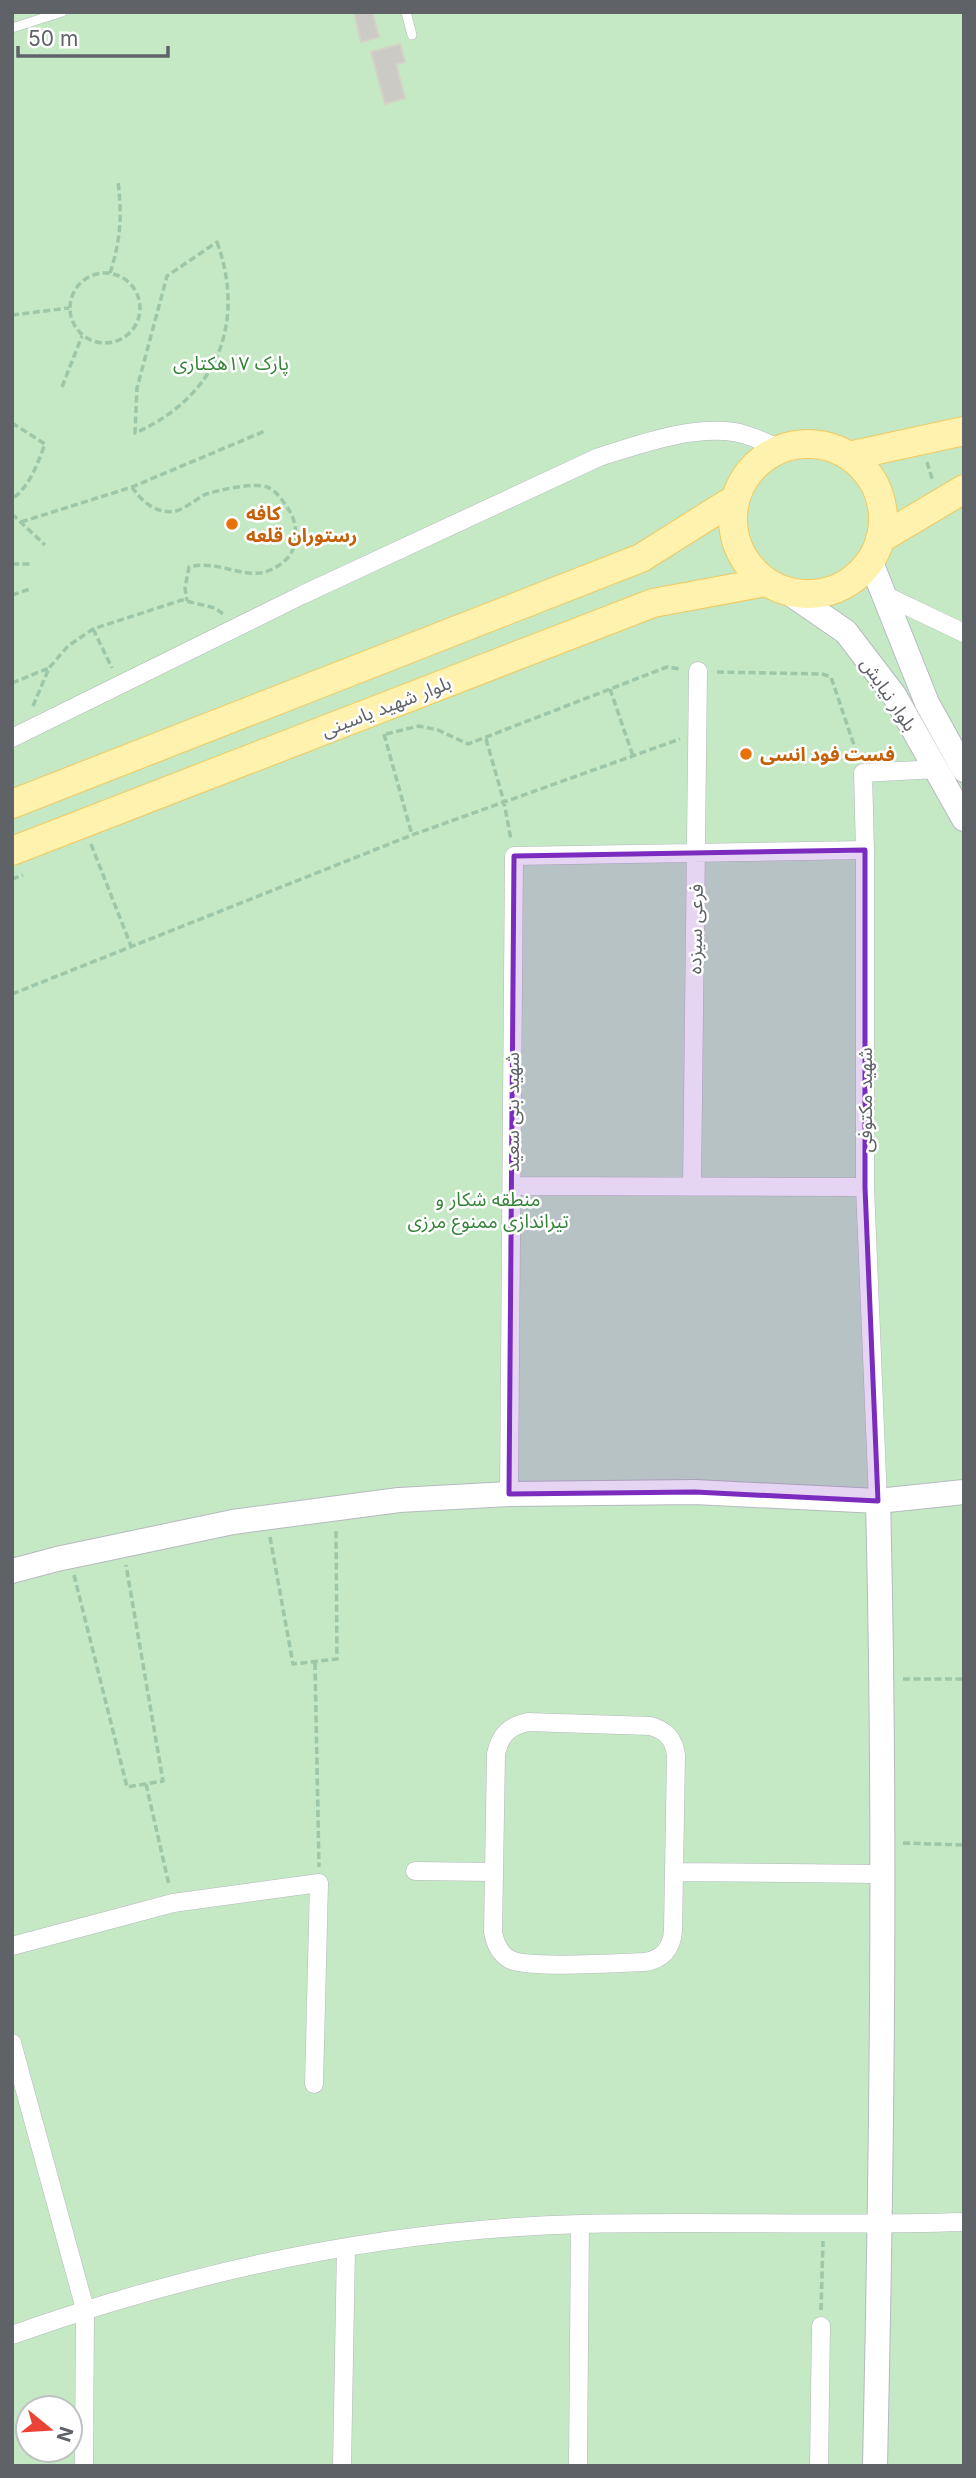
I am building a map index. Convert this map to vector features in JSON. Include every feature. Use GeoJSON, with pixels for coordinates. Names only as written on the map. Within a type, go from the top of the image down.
{"type":"FeatureCollection","features":[{"type":"Feature","properties":{"kind":"main road"},"geometry":{"type":"LineString","coordinates":[[849,456],[964,431]]}},
{"type":"Feature","properties":{"kind":"main road"},"geometry":{"type":"LineString","coordinates":[[875,549],[883,515],[878,492],[866,471],[849,456],[827,446],[804,443],[781,449],[761,460],[745,478],[735,499],[732,523],[737,546],[749,566],[777,587],[811,594],[834,590],[855,578],[875,549],[952,496]]}},
{"type":"Feature","properties":{"kind":"main road"},"geometry":{"type":"LineString","coordinates":[[12,804],[641,558],[735,499]]}},
{"type":"Feature","properties":{"kind":"main road","name":"بلوار شهید یاسینی"},"geometry":{"type":"LineString","coordinates":[[12,851],[653,603],[777,587]]}},
{"type":"Feature","properties":{"kind":"street"},"geometry":{"type":"LineString","coordinates":[[14,737],[238,626],[599,457],[644,443],[708,430],[737,432],[781,449]]}},
{"type":"Feature","properties":{"kind":"street","name":"بلوار نیایش"},"geometry":{"type":"LineString","coordinates":[[875,549],[884,595],[927,703],[964,770]]}},
{"type":"Feature","properties":{"kind":"street","name":"بلوار نیایش"},"geometry":{"type":"LineString","coordinates":[[777,587],[846,632],[894,695],[964,819]]}},
{"type":"Feature","properties":{"kind":"street"},"geometry":{"type":"LineString","coordinates":[[884,595],[964,633]]}},
{"type":"Feature","properties":{"kind":"street","name":"فرعی سیزده"},"geometry":{"type":"LineString","coordinates":[[692,1187],[698,671]]}},
{"type":"Feature","properties":{"kind":"street"},"geometry":{"type":"LineString","coordinates":[[863,773],[937,769]]}},
{"type":"Feature","properties":{"kind":"street","name":"شهید مکتوفی"},"geometry":{"type":"LineString","coordinates":[[863,773],[865,1187],[878,1501]]}},
{"type":"Feature","properties":{"kind":"street"},"geometry":{"type":"LineString","coordinates":[[514,856],[865,850]]}},
{"type":"Feature","properties":{"kind":"street","name":"شهید بنی سعید"},"geometry":{"type":"LineString","coordinates":[[509,1494],[514,856]]}},
{"type":"Feature","properties":{"kind":"street"},"geometry":{"type":"LineString","coordinates":[[512,1186],[865,1187]]}},
{"type":"Feature","properties":{"kind":"street"},"geometry":{"type":"LineString","coordinates":[[12,1571],[69,1556],[233,1522],[399,1500],[509,1494],[695,1492],[878,1501],[964,1492]]}},
{"type":"Feature","properties":{"kind":"street"},"geometry":{"type":"LineString","coordinates":[[875,2466],[880,2225],[882,1843],[878,1501]]}},
{"type":"Feature","properties":{"kind":"street"},"geometry":{"type":"LineString","coordinates":[[528,1722],[650,1726],[666,1732],[676,1755],[674,1872],[673,1940],[662,1956],[644,1962],[528,1964],[508,1959],[500,1952],[493,1932],[498,1744],[510,1729],[528,1722]]}},
{"type":"Feature","properties":{"kind":"street"},"geometry":{"type":"LineString","coordinates":[[415,1871],[494,1872]]}},
{"type":"Feature","properties":{"kind":"street"},"geometry":{"type":"LineString","coordinates":[[674,1872],[881,1874]]}},
{"type":"Feature","properties":{"kind":"street"},"geometry":{"type":"LineString","coordinates":[[12,1946],[173,1903],[319,1883],[314,2084]]}},
{"type":"Feature","properties":{"kind":"street"},"geometry":{"type":"LineString","coordinates":[[12,2043],[85,2309],[84,2466]]}},
{"type":"Feature","properties":{"kind":"street"},"geometry":{"type":"LineString","coordinates":[[12,2335],[85,2309],[219,2272],[346,2248],[440,2234],[580,2224],[880,2225],[964,2222]]}},
{"type":"Feature","properties":{"kind":"street"},"geometry":{"type":"LineString","coordinates":[[578,2466],[580,2224]]}},
{"type":"Feature","properties":{"kind":"street"},"geometry":{"type":"LineString","coordinates":[[342,2466],[346,2248]]}},
{"type":"Feature","properties":{"kind":"street"},"geometry":{"type":"LineString","coordinates":[[819,2466],[821,2326]]}},
{"type":"Feature","properties":{"kind":"lane"},"geometry":{"type":"LineString","coordinates":[[12,28],[62,12]]}},
{"type":"Feature","properties":{"kind":"lane"},"geometry":{"type":"LineString","coordinates":[[406,12],[412,35]]}},
{"type":"Feature","properties":{"kind":"path"},"geometry":{"type":"LineString","coordinates":[[110,273],[121,226],[118,181]]}},
{"type":"Feature","properties":{"kind":"path"},"geometry":{"type":"LineString","coordinates":[[217,242],[228,277],[229,295],[226,332],[212,368],[187,400],[154,424],[135,433],[137,388],[167,276],[217,242]]}},
{"type":"Feature","properties":{"kind":"path"},"geometry":{"type":"LineString","coordinates":[[100,273],[110,273],[129,282],[136,291],[139,302],[137,323],[123,339],[113,343],[92,341],[82,336],[72,323],[69,308],[71,298],[82,281],[100,273]]}},
{"type":"Feature","properties":{"kind":"path"},"geometry":{"type":"LineString","coordinates":[[12,315],[69,308]]}},
{"type":"Feature","properties":{"kind":"path"},"geometry":{"type":"LineString","coordinates":[[62,387],[82,336]]}},
{"type":"Feature","properties":{"kind":"path"},"geometry":{"type":"LineString","coordinates":[[12,423],[45,444],[34,473],[20,494],[12,499]]}},
{"type":"Feature","properties":{"kind":"path"},"geometry":{"type":"LineString","coordinates":[[21,522],[132,487],[265,431]]}},
{"type":"Feature","properties":{"kind":"path"},"geometry":{"type":"LineString","coordinates":[[922,440],[929,472],[952,496]]}},
{"type":"Feature","properties":{"kind":"path"},"geometry":{"type":"LineString","coordinates":[[132,487],[140,499],[158,510],[176,511],[208,494],[243,486],[267,486],[293,514],[296,531],[294,547],[286,560],[266,572],[249,572],[202,563],[189,567],[185,588],[187,601]]}},
{"type":"Feature","properties":{"kind":"path"},"geometry":{"type":"LineString","coordinates":[[12,514],[45,545]]}},
{"type":"Feature","properties":{"kind":"path"},"geometry":{"type":"LineString","coordinates":[[12,564],[33,564]]}},
{"type":"Feature","properties":{"kind":"path"},"geometry":{"type":"LineString","coordinates":[[12,595],[30,589]]}},
{"type":"Feature","properties":{"kind":"path"},"geometry":{"type":"LineString","coordinates":[[14,737],[34,704],[49,668],[68,646],[93,629],[182,600],[215,608],[238,626]]}},
{"type":"Feature","properties":{"kind":"path"},"geometry":{"type":"LineString","coordinates":[[93,629],[120,685]]}},
{"type":"Feature","properties":{"kind":"path"},"geometry":{"type":"LineString","coordinates":[[412,835],[384,734],[419,726],[438,730],[468,744],[667,667],[698,671],[822,674],[831,677],[863,773]]}},
{"type":"Feature","properties":{"kind":"path"},"geometry":{"type":"LineString","coordinates":[[12,683],[49,668]]}},
{"type":"Feature","properties":{"kind":"path"},"geometry":{"type":"LineString","coordinates":[[610,689],[633,756]]}},
{"type":"Feature","properties":{"kind":"path"},"geometry":{"type":"LineString","coordinates":[[12,993],[412,835],[697,733]]}},
{"type":"Feature","properties":{"kind":"path"},"geometry":{"type":"LineString","coordinates":[[485,738],[504,802],[514,856]]}},
{"type":"Feature","properties":{"kind":"path"},"geometry":{"type":"LineString","coordinates":[[84,824],[131,946]]}},
{"type":"Feature","properties":{"kind":"path"},"geometry":{"type":"LineString","coordinates":[[266,1518],[293,1664],[315,1663],[337,1659],[336,1508]]}},
{"type":"Feature","properties":{"kind":"path"},"geometry":{"type":"LineString","coordinates":[[69,1556],[127,1787],[163,1781],[122,1545]]}},
{"type":"Feature","properties":{"kind":"path"},"geometry":{"type":"LineString","coordinates":[[315,1663],[319,1883]]}},
{"type":"Feature","properties":{"kind":"path"},"geometry":{"type":"LineString","coordinates":[[882,1678],[964,1679]]}},
{"type":"Feature","properties":{"kind":"path"},"geometry":{"type":"LineString","coordinates":[[146,1784],[173,1903]]}},
{"type":"Feature","properties":{"kind":"path"},"geometry":{"type":"LineString","coordinates":[[882,1843],[964,1845]]}},
{"type":"Feature","properties":{"kind":"path"},"geometry":{"type":"LineString","coordinates":[[821,2326],[824,2225]]}},
{"type":"Feature","properties":{"kind":"highlighted area"},"geometry":{"type":"Polygon","coordinates":[[[865,850],[865,1187],[878,1501],[695,1492],[509,1494],[514,856],[865,850]]]}},
{"type":"Feature","properties":{"kind":"green space","name":"منطقه شکار و تیراندازی ممنوع مرزی"},"geometry":{"type":"Polygon","coordinates":[[[12,12],[964,12],[964,2466],[12,2466],[12,12]]]}},
{"type":"Feature","properties":{"kind":"building"},"geometry":{"type":"Polygon","coordinates":[[[354,12],[372,12],[379,37],[361,42],[354,12]]]}},
{"type":"Feature","properties":{"kind":"building"},"geometry":{"type":"Polygon","coordinates":[[[400,44],[405,62],[396,64],[405,98],[385,104],[371,52],[400,44]]]}},
{"type":"Feature","properties":{"kind":"place","name":"کافه رستوران قلعه"},"geometry":{"type":"Point","coordinates":[232,524]}},
{"type":"Feature","properties":{"kind":"place","name":"فست فود انسی"},"geometry":{"type":"Point","coordinates":[746,754]}},
{"type":"Feature","properties":{"kind":"park label","name":"پارک ۱۷هکتاری"},"geometry":{"type":"Point","coordinates":[231,363]}}]}
